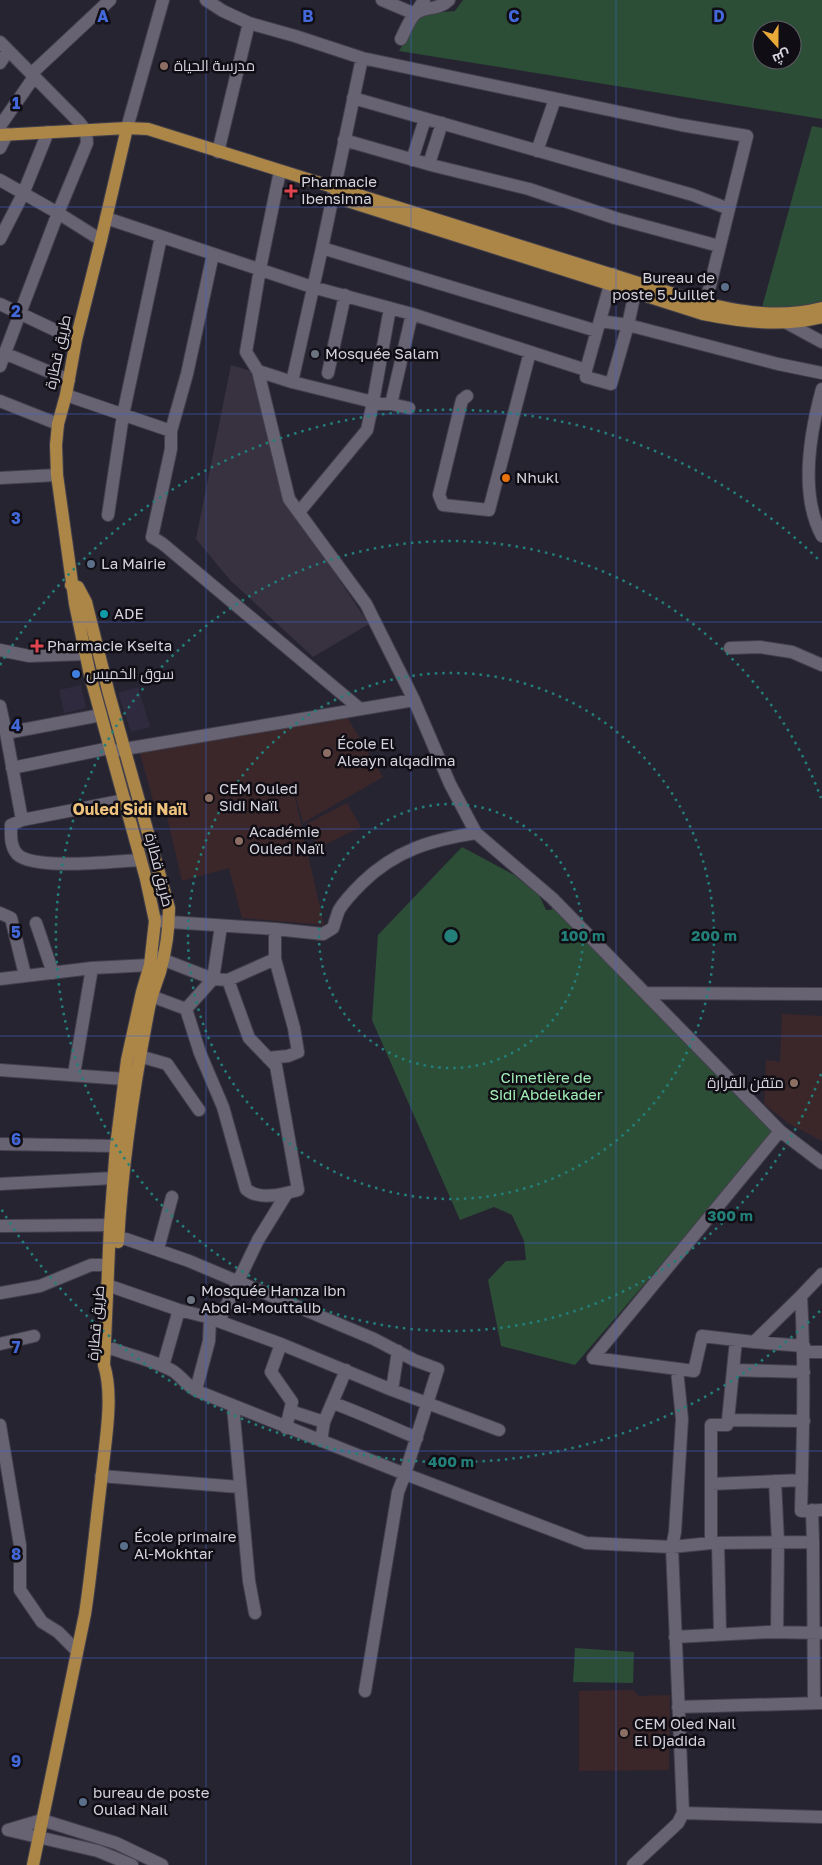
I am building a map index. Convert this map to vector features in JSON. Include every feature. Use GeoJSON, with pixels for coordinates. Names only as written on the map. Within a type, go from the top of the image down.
{"type":"FeatureCollection","features":[{"type":"Feature","properties":{"kind":"main road"},"geometry":{"type":"LineString","coordinates":[[127,128],[145,137],[280,175]]}},
{"type":"Feature","properties":{"kind":"main road","name":"طريق قطارة"},"geometry":{"type":"LineString","coordinates":[[127,128],[76,340],[66,395],[58,424],[57,475],[71,585],[101,715],[146,879],[155,921],[155,960]]}},
{"type":"Feature","properties":{"kind":"main road"},"geometry":{"type":"LineString","coordinates":[[2,132],[148,129],[332,192],[748,322],[787,323],[822,317]]}},
{"type":"Feature","properties":{"kind":"main road"},"geometry":{"type":"LineString","coordinates":[[611,279],[635,292],[704,309],[762,314],[788,314],[822,308]]}},
{"type":"Feature","properties":{"kind":"main road","name":"طريق قطارة"},"geometry":{"type":"LineString","coordinates":[[33,1865],[85,1614],[91,1574],[108,1415],[106,1373],[111,1365],[109,1350],[114,1239],[134,1059],[155,960],[169,931],[169,908],[165,891],[109,694],[86,602],[78,587],[71,585]]}},
{"type":"Feature","properties":{"kind":"main road","name":"طريق قطارة"},"geometry":{"type":"LineString","coordinates":[[111,1286],[108,1266],[114,1239],[110,1225],[116,1146],[125,1079],[134,1059]]}},
{"type":"Feature","properties":{"kind":"street"},"geometry":{"type":"LineString","coordinates":[[0,148],[2,132],[33,76],[110,0]]}},
{"type":"Feature","properties":{"kind":"street"},"geometry":{"type":"LineString","coordinates":[[127,128],[163,0]]}},
{"type":"Feature","properties":{"kind":"street"},"geometry":{"type":"LineString","coordinates":[[206,0],[223,11],[249,23],[362,58],[681,125],[747,136],[704,309]]}},
{"type":"Feature","properties":{"kind":"street"},"geometry":{"type":"LineString","coordinates":[[383,0],[415,14]]}},
{"type":"Feature","properties":{"kind":"street"},"geometry":{"type":"LineString","coordinates":[[401,39],[424,0]]}},
{"type":"Feature","properties":{"kind":"street"},"geometry":{"type":"LineString","coordinates":[[415,14],[422,10],[439,7],[449,0]]}},
{"type":"Feature","properties":{"kind":"street"},"geometry":{"type":"LineString","coordinates":[[218,152],[249,23]]}},
{"type":"Feature","properties":{"kind":"street"},"geometry":{"type":"LineString","coordinates":[[0,366],[19,312],[87,143],[86,131],[4,46]]}},
{"type":"Feature","properties":{"kind":"street"},"geometry":{"type":"LineString","coordinates":[[0,63],[4,46]]}},
{"type":"Feature","properties":{"kind":"street"},"geometry":{"type":"LineString","coordinates":[[292,382],[362,58]]}},
{"type":"Feature","properties":{"kind":"street"},"geometry":{"type":"LineString","coordinates":[[353,98],[693,195],[729,209]]}},
{"type":"Feature","properties":{"kind":"street"},"geometry":{"type":"LineString","coordinates":[[537,151],[555,99]]}},
{"type":"Feature","properties":{"kind":"street"},"geometry":{"type":"LineString","coordinates":[[412,160],[425,118]]}},
{"type":"Feature","properties":{"kind":"street"},"geometry":{"type":"LineString","coordinates":[[429,164],[442,123]]}},
{"type":"Feature","properties":{"kind":"street"},"geometry":{"type":"LineString","coordinates":[[0,240],[23,194],[48,132]]}},
{"type":"Feature","properties":{"kind":"street"},"geometry":{"type":"LineString","coordinates":[[344,140],[412,160],[529,189],[615,218],[720,246]]}},
{"type":"Feature","properties":{"kind":"street"},"geometry":{"type":"LineString","coordinates":[[280,175],[260,269],[246,352],[258,371],[289,499],[366,604],[414,700],[450,784],[476,833],[552,898],[780,1131],[822,1163]]}},
{"type":"Feature","properties":{"kind":"street"},"geometry":{"type":"LineString","coordinates":[[0,180],[101,240]]}},
{"type":"Feature","properties":{"kind":"street"},"geometry":{"type":"LineString","coordinates":[[106,218],[312,286],[412,314],[586,370]]}},
{"type":"Feature","properties":{"kind":"street"},"geometry":{"type":"LineString","coordinates":[[108,515],[124,414],[161,237]]}},
{"type":"Feature","properties":{"kind":"street"},"geometry":{"type":"LineString","coordinates":[[322,248],[598,326],[628,325],[778,364],[822,373]]}},
{"type":"Feature","properties":{"kind":"street"},"geometry":{"type":"LineString","coordinates":[[213,254],[187,374],[171,431],[171,449],[152,537],[163,544],[359,708]]}},
{"type":"Feature","properties":{"kind":"street"},"geometry":{"type":"LineString","coordinates":[[611,279],[586,370],[586,377],[611,384],[628,325],[635,292]]}},
{"type":"Feature","properties":{"kind":"street"},"geometry":{"type":"LineString","coordinates":[[328,373],[345,295]]}},
{"type":"Feature","properties":{"kind":"street"},"geometry":{"type":"LineString","coordinates":[[0,304],[76,340]]}},
{"type":"Feature","properties":{"kind":"street"},"geometry":{"type":"LineString","coordinates":[[299,512],[366,430],[390,308]]}},
{"type":"Feature","properties":{"kind":"street"},"geometry":{"type":"LineString","coordinates":[[391,404],[412,314]]}},
{"type":"Feature","properties":{"kind":"street"},"geometry":{"type":"LineString","coordinates":[[787,323],[822,342]]}},
{"type":"Feature","properties":{"kind":"street"},"geometry":{"type":"LineString","coordinates":[[467,396],[462,400],[438,495],[443,505],[489,510],[530,352]]}},
{"type":"Feature","properties":{"kind":"street"},"geometry":{"type":"LineString","coordinates":[[4,353],[69,380]]}},
{"type":"Feature","properties":{"kind":"street"},"geometry":{"type":"LineString","coordinates":[[258,371],[372,403],[391,404],[409,408]]}},
{"type":"Feature","properties":{"kind":"street"},"geometry":{"type":"LineString","coordinates":[[822,390],[814,422],[808,465],[811,502],[822,536]]}},
{"type":"Feature","properties":{"kind":"street"},"geometry":{"type":"LineString","coordinates":[[66,395],[171,431]]}},
{"type":"Feature","properties":{"kind":"street"},"geometry":{"type":"LineString","coordinates":[[0,401],[58,424]]}},
{"type":"Feature","properties":{"kind":"street"},"geometry":{"type":"LineString","coordinates":[[0,478],[57,475]]}},
{"type":"Feature","properties":{"kind":"street"},"geometry":{"type":"LineString","coordinates":[[730,648],[760,647],[792,652],[822,666]]}},
{"type":"Feature","properties":{"kind":"street"},"geometry":{"type":"LineString","coordinates":[[0,650],[29,656],[86,654]]}},
{"type":"Feature","properties":{"kind":"street"},"geometry":{"type":"LineString","coordinates":[[7,763],[110,750],[125,750],[414,700]]}},
{"type":"Feature","properties":{"kind":"street"},"geometry":{"type":"LineString","coordinates":[[0,706],[6,733],[7,763],[17,822],[11,842],[16,853],[24,860],[61,864],[140,860]]}},
{"type":"Feature","properties":{"kind":"street"},"geometry":{"type":"LineString","coordinates":[[6,733],[101,715]]}},
{"type":"Feature","properties":{"kind":"street"},"geometry":{"type":"LineString","coordinates":[[0,833],[17,822],[125,800]]}},
{"type":"Feature","properties":{"kind":"street"},"geometry":{"type":"LineString","coordinates":[[155,921],[323,934],[333,928],[339,910],[351,894],[376,870],[401,853],[443,838],[476,833]]}},
{"type":"Feature","properties":{"kind":"street"},"geometry":{"type":"LineString","coordinates":[[0,913],[11,918],[25,975]]}},
{"type":"Feature","properties":{"kind":"street"},"geometry":{"type":"LineString","coordinates":[[36,923],[53,973]]}},
{"type":"Feature","properties":{"kind":"street"},"geometry":{"type":"LineString","coordinates":[[186,1009],[213,979],[221,926]]}},
{"type":"Feature","properties":{"kind":"street"},"geometry":{"type":"LineString","coordinates":[[268,1058],[288,1056],[298,1052],[294,1028],[275,959],[275,929]]}},
{"type":"Feature","properties":{"kind":"street"},"geometry":{"type":"LineString","coordinates":[[0,979],[155,960],[213,979],[228,980],[275,959]]}},
{"type":"Feature","properties":{"kind":"street"},"geometry":{"type":"LineString","coordinates":[[74,1074],[92,968]]}},
{"type":"Feature","properties":{"kind":"street"},"geometry":{"type":"LineString","coordinates":[[186,1009],[200,1053],[223,1107],[246,1190],[251,1194],[277,1196],[298,1190],[276,1066],[249,1038],[228,980]]}},
{"type":"Feature","properties":{"kind":"street"},"geometry":{"type":"LineString","coordinates":[[646,993],[822,994]]}},
{"type":"Feature","properties":{"kind":"street"},"geometry":{"type":"LineString","coordinates":[[147,994],[186,1009]]}},
{"type":"Feature","properties":{"kind":"street"},"geometry":{"type":"LineString","coordinates":[[134,1059],[146,1058],[167,1064],[200,1110]]}},
{"type":"Feature","properties":{"kind":"street"},"geometry":{"type":"LineString","coordinates":[[0,1070],[125,1079]]}},
{"type":"Feature","properties":{"kind":"street"},"geometry":{"type":"LineString","coordinates":[[780,1131],[593,1358],[694,1371],[702,1336],[822,1352]]}},
{"type":"Feature","properties":{"kind":"street"},"geometry":{"type":"LineString","coordinates":[[0,1144],[116,1146]]}},
{"type":"Feature","properties":{"kind":"street"},"geometry":{"type":"LineString","coordinates":[[0,1184],[114,1178]]}},
{"type":"Feature","properties":{"kind":"street"},"geometry":{"type":"LineString","coordinates":[[196,1390],[215,1320],[238,1281],[258,1240],[287,1193]]}},
{"type":"Feature","properties":{"kind":"street"},"geometry":{"type":"LineString","coordinates":[[158,1249],[172,1197]]}},
{"type":"Feature","properties":{"kind":"street"},"geometry":{"type":"LineString","coordinates":[[0,1226],[110,1225]]}},
{"type":"Feature","properties":{"kind":"street"},"geometry":{"type":"LineString","coordinates":[[114,1239],[126,1239],[189,1261],[374,1339],[414,1360],[438,1369],[398,1492],[364,1691]]}},
{"type":"Feature","properties":{"kind":"street"},"geometry":{"type":"LineString","coordinates":[[0,1293],[40,1286],[91,1265],[108,1266]]}},
{"type":"Feature","properties":{"kind":"street"},"geometry":{"type":"LineString","coordinates":[[754,1342],[822,1274]]}},
{"type":"Feature","properties":{"kind":"street"},"geometry":{"type":"LineString","coordinates":[[111,1286],[282,1344],[392,1390],[499,1430]]}},
{"type":"Feature","properties":{"kind":"street"},"geometry":{"type":"LineString","coordinates":[[678,1707],[818,1703],[817,1510],[801,1511],[804,1349],[801,1296]]}},
{"type":"Feature","properties":{"kind":"street"},"geometry":{"type":"LineString","coordinates":[[163,1366],[180,1310]]}},
{"type":"Feature","properties":{"kind":"street"},"geometry":{"type":"LineString","coordinates":[[0,1344],[34,1336]]}},
{"type":"Feature","properties":{"kind":"street"},"geometry":{"type":"LineString","coordinates":[[720,1633],[711,1484],[711,1425],[727,1425],[736,1340]]}},
{"type":"Feature","properties":{"kind":"street"},"geometry":{"type":"LineString","coordinates":[[282,1344],[271,1372],[292,1402],[286,1428]]}},
{"type":"Feature","properties":{"kind":"street"},"geometry":{"type":"LineString","coordinates":[[109,1350],[163,1366],[178,1375],[188,1386],[286,1428],[586,1543],[672,1547],[714,1543],[778,1542],[816,1551]]}},
{"type":"Feature","properties":{"kind":"street"},"geometry":{"type":"LineString","coordinates":[[392,1390],[398,1350]]}},
{"type":"Feature","properties":{"kind":"street"},"geometry":{"type":"LineString","coordinates":[[321,1441],[324,1422],[346,1370]]}},
{"type":"Feature","properties":{"kind":"street"},"geometry":{"type":"LineString","coordinates":[[633,1865],[678,1823],[683,1813],[672,1547],[675,1532],[682,1419],[678,1370]]}},
{"type":"Feature","properties":{"kind":"street"},"geometry":{"type":"LineString","coordinates":[[733,1370],[804,1372]]}},
{"type":"Feature","properties":{"kind":"street"},"geometry":{"type":"LineString","coordinates":[[332,1403],[376,1419],[385,1425],[417,1438]]}},
{"type":"Feature","properties":{"kind":"street"},"geometry":{"type":"LineString","coordinates":[[233,1406],[239,1487],[249,1581],[255,1614]]}},
{"type":"Feature","properties":{"kind":"street"},"geometry":{"type":"LineString","coordinates":[[290,1411],[324,1422]]}},
{"type":"Feature","properties":{"kind":"street"},"geometry":{"type":"LineString","coordinates":[[728,1420],[804,1421]]}},
{"type":"Feature","properties":{"kind":"street"},"geometry":{"type":"LineString","coordinates":[[0,1425],[3,1459],[20,1545],[20,1590],[42,1622],[58,1632],[77,1651]]}},
{"type":"Feature","properties":{"kind":"street"},"geometry":{"type":"LineString","coordinates":[[101,1476],[239,1487]]}},
{"type":"Feature","properties":{"kind":"street"},"geometry":{"type":"LineString","coordinates":[[711,1484],[802,1480]]}},
{"type":"Feature","properties":{"kind":"street"},"geometry":{"type":"LineString","coordinates":[[775,1481],[778,1542],[777,1632]]}},
{"type":"Feature","properties":{"kind":"street"},"geometry":{"type":"LineString","coordinates":[[675,1637],[720,1633],[818,1632]]}},
{"type":"Feature","properties":{"kind":"street"},"geometry":{"type":"LineString","coordinates":[[683,1813],[822,1818]]}},
{"type":"Feature","properties":{"kind":"street"},"geometry":{"type":"LineString","coordinates":[[4,1829],[42,1820],[116,1843],[162,1865]]}},
{"type":"Feature","properties":{"kind":"street"},"geometry":{"type":"LineString","coordinates":[[4,1829],[98,1851],[132,1865]]}},
{"type":"Feature","properties":{"kind":"shaded area"},"geometry":{"type":"Polygon","coordinates":[[[231,365],[251,371],[286,501],[369,624],[313,657],[230,580],[196,539],[231,365]]]}},
{"type":"Feature","properties":{"kind":"shaded area"},"geometry":{"type":"Polygon","coordinates":[[[81,685],[86,708],[64,713],[59,690],[81,685]]]}},
{"type":"Feature","properties":{"kind":"shaded area"},"geometry":{"type":"Polygon","coordinates":[[[138,687],[150,727],[131,732],[118,693],[138,687]]]}},
{"type":"Feature","properties":{"kind":"shaded area","name":"Académie Ouled Naïl"},"geometry":{"type":"Polygon","coordinates":[[[344,712],[383,777],[303,823],[289,771],[324,925],[242,918],[229,868],[182,881],[166,812],[157,814],[139,750],[344,712]]]}},
{"type":"Feature","properties":{"kind":"shaded area"},"geometry":{"type":"Polygon","coordinates":[[[347,803],[361,827],[318,848],[306,824],[347,803]]]}},
{"type":"Feature","properties":{"kind":"shaded area","name":"متقن القرارة"},"geometry":{"type":"Polygon","coordinates":[[[782,1014],[822,1016],[822,1141],[788,1123],[764,1104],[766,1060],[780,1062],[782,1014]]]}},
{"type":"Feature","properties":{"kind":"shaded area","name":"CEM Oled Nail El Djadida"},"geometry":{"type":"Polygon","coordinates":[[[633,1690],[639,1696],[670,1695],[669,1770],[579,1771],[579,1691],[633,1690]]]}},
{"type":"Feature","properties":{"kind":"green space"},"geometry":{"type":"Polygon","coordinates":[[[463,0],[822,0],[822,119],[399,51],[421,14],[455,11],[463,0]]]}},
{"type":"Feature","properties":{"kind":"green space"},"geometry":{"type":"Polygon","coordinates":[[[812,126],[822,128],[822,301],[793,309],[761,311],[812,126]]]}},
{"type":"Feature","properties":{"kind":"green space","name":"Cimetière de Sidi Abdelkader"},"geometry":{"type":"Polygon","coordinates":[[[462,847],[514,875],[539,895],[546,910],[551,910],[553,907],[775,1132],[575,1365],[501,1346],[488,1280],[506,1261],[526,1260],[524,1241],[512,1215],[494,1207],[460,1220],[372,1020],[378,935],[462,847]]]}},
{"type":"Feature","properties":{"kind":"green space"},"geometry":{"type":"Polygon","coordinates":[[[575,1648],[634,1652],[633,1683],[573,1682],[575,1648]]]}},
{"type":"Feature","properties":{"kind":"place","name":"مدرسة الحياة"},"geometry":{"type":"Point","coordinates":[164,66]}},
{"type":"Feature","properties":{"kind":"place","name":"Pharmacie Ibensinna"},"geometry":{"type":"Point","coordinates":[291,191]}},
{"type":"Feature","properties":{"kind":"place","name":"Bureau de poste 5 Juillet"},"geometry":{"type":"Point","coordinates":[725,287]}},
{"type":"Feature","properties":{"kind":"place","name":"Mosquée Salam"},"geometry":{"type":"Point","coordinates":[315,354]}},
{"type":"Feature","properties":{"kind":"place","name":"Nhukl"},"geometry":{"type":"Point","coordinates":[506,478]}},
{"type":"Feature","properties":{"kind":"place","name":"La Mairie"},"geometry":{"type":"Point","coordinates":[91,564]}},
{"type":"Feature","properties":{"kind":"place","name":"ADE"},"geometry":{"type":"Point","coordinates":[104,614]}},
{"type":"Feature","properties":{"kind":"place","name":"Pharmacie Kseita"},"geometry":{"type":"Point","coordinates":[37,646]}},
{"type":"Feature","properties":{"kind":"place","name":"سوق الخميس"},"geometry":{"type":"Point","coordinates":[76,674]}},
{"type":"Feature","properties":{"kind":"place","name":"École El Aleayn alqadima"},"geometry":{"type":"Point","coordinates":[327,753]}},
{"type":"Feature","properties":{"kind":"place","name":"CEM Ouled Sidi Naïl"},"geometry":{"type":"Point","coordinates":[209,798]}},
{"type":"Feature","properties":{"kind":"place","name":"Académie Ouled Naïl"},"geometry":{"type":"Point","coordinates":[239,841]}},
{"type":"Feature","properties":{"kind":"place","name":"متقن القرارة"},"geometry":{"type":"Point","coordinates":[794,1083]}},
{"type":"Feature","properties":{"kind":"place","name":"Mosquée Hamza ibn Abd al-Mouttalib"},"geometry":{"type":"Point","coordinates":[191,1300]}},
{"type":"Feature","properties":{"kind":"place","name":"École primaire Al-Mokhtar"},"geometry":{"type":"Point","coordinates":[124,1546]}},
{"type":"Feature","properties":{"kind":"place","name":"CEM Oled Nail El Djadida"},"geometry":{"type":"Point","coordinates":[624,1733]}},
{"type":"Feature","properties":{"kind":"place","name":"bureau de poste Oulad Nail"},"geometry":{"type":"Point","coordinates":[83,1802]}},
{"type":"Feature","properties":{"kind":"district","name":"Ouled Sidi Naïl"},"geometry":{"type":"Point","coordinates":[130,809]}}]}
